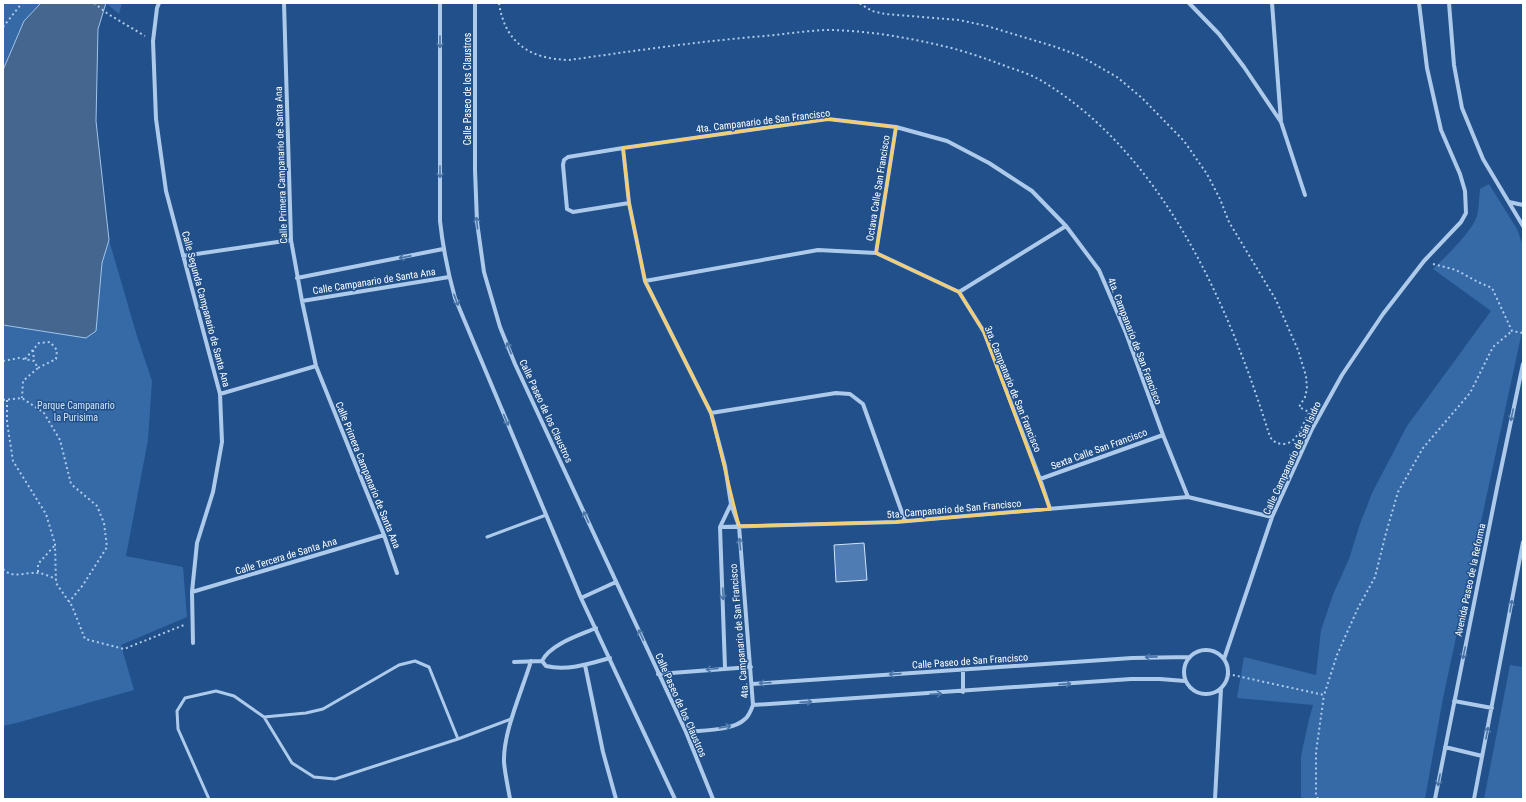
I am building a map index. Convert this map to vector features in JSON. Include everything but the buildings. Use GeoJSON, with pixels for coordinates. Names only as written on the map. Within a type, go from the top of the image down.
{"type":"FeatureCollection","features":[{"type":"Feature","properties":{"kind":"street","name":"Calle Segunda Campanario de Santa Ana"},"geometry":{"type":"LineString","coordinates":[[159,3],[153,41],[156,119],[165,183],[220,394],[222,442],[213,492],[197,543],[192,592],[193,643]]}},
{"type":"Feature","properties":{"kind":"street","name":"Calle Primera Campanario de Santa Ana"},"geometry":{"type":"LineString","coordinates":[[284,3],[290,240],[297,278],[316,366],[384,535],[397,573]]}},
{"type":"Feature","properties":{"kind":"street"},"geometry":{"type":"LineString","coordinates":[[440,3],[440,221],[443,249],[455,298],[581,598],[675,799]]}},
{"type":"Feature","properties":{"kind":"street","name":"Calle Paseo de los Claustros"},"geometry":{"type":"LineString","coordinates":[[476,3],[474,170],[477,222],[484,272],[500,327],[515,364],[686,732],[713,799]]}},
{"type":"Feature","properties":{"kind":"street"},"geometry":{"type":"LineString","coordinates":[[1189,3],[1219,34],[1244,67],[1281,122]]}},
{"type":"Feature","properties":{"kind":"street"},"geometry":{"type":"LineString","coordinates":[[1272,3],[1281,122],[1305,196]]}},
{"type":"Feature","properties":{"kind":"street","name":"Calle Campanario de San Isidro"},"geometry":{"type":"LineString","coordinates":[[1224,659],[1272,517],[1312,429],[1342,375],[1383,314],[1424,261],[1461,222],[1466,213],[1467,206],[1465,191],[1460,174],[1441,130],[1428,68],[1420,3]]}},
{"type":"Feature","properties":{"kind":"street"},"geometry":{"type":"LineString","coordinates":[[1449,3],[1454,64],[1462,108],[1483,159],[1523,226]]}},
{"type":"Feature","properties":{"kind":"street","name":"4ta. Campanario de San Francisco"},"geometry":{"type":"LineString","coordinates":[[629,204],[572,212],[567,209],[563,165],[564,160],[568,157],[623,148],[828,119],[896,127],[947,141],[989,163],[1032,191],[1066,226],[1099,270],[1126,333],[1162,435],[1188,497]]}},
{"type":"Feature","properties":{"kind":"street","name":"Octava Calle San Francisco"},"geometry":{"type":"LineString","coordinates":[[876,253],[896,127]]}},
{"type":"Feature","properties":{"kind":"street","name":"4ta. Campanario de San Francisco"},"geometry":{"type":"LineString","coordinates":[[623,148],[629,204],[645,281],[711,413],[725,466],[731,504],[739,526],[753,706],[746,718],[740,723],[729,728],[686,732]]}},
{"type":"Feature","properties":{"kind":"street"},"geometry":{"type":"LineString","coordinates":[[1508,202],[1523,205]]}},
{"type":"Feature","properties":{"kind":"street"},"geometry":{"type":"LineString","coordinates":[[645,281],[818,250],[876,253],[959,292],[1066,226]]}},
{"type":"Feature","properties":{"kind":"street"},"geometry":{"type":"LineString","coordinates":[[183,256],[290,240]]}},
{"type":"Feature","properties":{"kind":"street","name":"Calle Campanario de Santa Ana"},"geometry":{"type":"LineString","coordinates":[[297,278],[443,249]]}},
{"type":"Feature","properties":{"kind":"street","name":"Calle Campanario de Santa Ana"},"geometry":{"type":"LineString","coordinates":[[302,301],[449,277]]}},
{"type":"Feature","properties":{"kind":"street","name":"3ra. Campanario de San Francisco"},"geometry":{"type":"LineString","coordinates":[[959,292],[984,332],[1050,509]]}},
{"type":"Feature","properties":{"kind":"street","name":"Avenida Paseo de la Reforma"},"geometry":{"type":"LineString","coordinates":[[1435,799],[1523,364]]}},
{"type":"Feature","properties":{"kind":"street"},"geometry":{"type":"LineString","coordinates":[[220,394],[316,366]]}},
{"type":"Feature","properties":{"kind":"street"},"geometry":{"type":"LineString","coordinates":[[711,413],[836,393],[850,394],[863,404],[905,521]]}},
{"type":"Feature","properties":{"kind":"street","name":"Sexta Calle San Francisco"},"geometry":{"type":"LineString","coordinates":[[1040,479],[1162,435]]}},
{"type":"Feature","properties":{"kind":"street"},"geometry":{"type":"LineString","coordinates":[[1188,497],[1272,517]]}},
{"type":"Feature","properties":{"kind":"street","name":"5ta. Campanario de San Francisco"},"geometry":{"type":"LineString","coordinates":[[720,527],[905,521],[1188,497]]}},
{"type":"Feature","properties":{"kind":"street"},"geometry":{"type":"LineString","coordinates":[[725,668],[720,527],[731,504]]}},
{"type":"Feature","properties":{"kind":"street","name":"Calle Tercera de Santa Ana"},"geometry":{"type":"LineString","coordinates":[[192,592],[384,535]]}},
{"type":"Feature","properties":{"kind":"street"},"geometry":{"type":"LineString","coordinates":[[1474,799],[1523,542]]}},
{"type":"Feature","properties":{"kind":"street"},"geometry":{"type":"LineString","coordinates":[[581,598],[616,582]]}},
{"type":"Feature","properties":{"kind":"street"},"geometry":{"type":"LineString","coordinates":[[542,661],[544,656],[550,650],[567,640],[596,628]]}},
{"type":"Feature","properties":{"kind":"street"},"geometry":{"type":"LineString","coordinates":[[1203,650],[1211,651],[1224,659],[1228,674],[1226,682],[1221,689],[1214,693],[1197,693],[1190,688],[1185,681],[1185,664],[1190,657],[1196,653],[1203,650]]}},
{"type":"Feature","properties":{"kind":"street","name":"Calle Paseo de San Francisco"},"geometry":{"type":"LineString","coordinates":[[752,684],[1132,658],[1190,657]]}},
{"type":"Feature","properties":{"kind":"street"},"geometry":{"type":"LineString","coordinates":[[542,661],[546,666],[556,668],[585,665],[610,658]]}},
{"type":"Feature","properties":{"kind":"street"},"geometry":{"type":"LineString","coordinates":[[510,799],[504,762],[506,745],[512,719],[531,661]]}},
{"type":"Feature","properties":{"kind":"street"},"geometry":{"type":"LineString","coordinates":[[514,662],[542,661]]}},
{"type":"Feature","properties":{"kind":"street"},"geometry":{"type":"LineString","coordinates":[[585,665],[603,752],[616,799]]}},
{"type":"Feature","properties":{"kind":"street"},"geometry":{"type":"LineString","coordinates":[[658,674],[751,667]]}},
{"type":"Feature","properties":{"kind":"street"},"geometry":{"type":"LineString","coordinates":[[963,670],[964,692]]}},
{"type":"Feature","properties":{"kind":"street"},"geometry":{"type":"LineString","coordinates":[[753,706],[1131,679],[1160,678],[1185,681]]}},
{"type":"Feature","properties":{"kind":"street"},"geometry":{"type":"LineString","coordinates":[[1215,799],[1221,689]]}},
{"type":"Feature","properties":{"kind":"street"},"geometry":{"type":"LineString","coordinates":[[1454,701],[1492,708]]}},
{"type":"Feature","properties":{"kind":"street"},"geometry":{"type":"LineString","coordinates":[[1445,747],[1482,756]]}},
{"type":"Feature","properties":{"kind":"lane"},"geometry":{"type":"LineString","coordinates":[[487,537],[546,515]]}},
{"type":"Feature","properties":{"kind":"lane"},"geometry":{"type":"LineString","coordinates":[[264,717],[306,713],[323,709],[399,665],[415,661],[429,667],[458,739]]}},
{"type":"Feature","properties":{"kind":"lane"},"geometry":{"type":"LineString","coordinates":[[209,799],[178,729],[177,711],[185,698],[216,692],[234,696],[264,717],[292,763],[314,776],[335,779],[458,739],[512,719]]}},
{"type":"Feature","properties":{"kind":"path"},"geometry":{"type":"LineString","coordinates":[[3,27],[22,3]]}},
{"type":"Feature","properties":{"kind":"path"},"geometry":{"type":"LineString","coordinates":[[94,3],[108,14],[153,41]]}},
{"type":"Feature","properties":{"kind":"path"},"geometry":{"type":"LineString","coordinates":[[499,3],[503,19],[509,31],[519,44],[530,53],[557,60],[569,60],[737,38],[825,30],[870,33],[917,40],[957,49],[993,61],[1041,80],[1073,102],[1102,126],[1121,146],[1148,179],[1183,231],[1201,265],[1231,329],[1250,378],[1270,437],[1274,442],[1282,444],[1290,443],[1297,436],[1309,412],[1299,407],[1305,397],[1307,389],[1306,376],[1298,350],[1276,300],[1229,222],[1220,199],[1207,174],[1184,141],[1142,98],[1117,77],[1080,56],[1056,47],[987,26],[959,20],[885,14],[872,10],[859,3]]}},
{"type":"Feature","properties":{"kind":"path"},"geometry":{"type":"LineString","coordinates":[[1424,261],[1456,270],[1492,288],[1512,331]]}},
{"type":"Feature","properties":{"kind":"path"},"geometry":{"type":"LineString","coordinates":[[1512,331],[1523,333]]}},
{"type":"Feature","properties":{"kind":"path"},"geometry":{"type":"LineString","coordinates":[[1318,799],[1316,794],[1316,752],[1324,695],[1340,649],[1358,608],[1376,577],[1386,533],[1398,492],[1423,448],[1470,393],[1493,347],[1512,331]]}},
{"type":"Feature","properties":{"kind":"path"},"geometry":{"type":"LineString","coordinates":[[22,398],[23,381],[38,368],[56,359],[57,350],[50,342],[39,343],[25,359]]}},
{"type":"Feature","properties":{"kind":"path"},"geometry":{"type":"LineString","coordinates":[[33,350],[34,361],[38,368]]}},
{"type":"Feature","properties":{"kind":"path"},"geometry":{"type":"LineString","coordinates":[[3,361],[19,358],[34,361]]}},
{"type":"Feature","properties":{"kind":"path"},"geometry":{"type":"LineString","coordinates":[[3,400],[22,398],[44,413],[60,440],[71,484],[97,506],[104,523],[107,547],[83,585],[69,602]]}},
{"type":"Feature","properties":{"kind":"path"},"geometry":{"type":"LineString","coordinates":[[7,400],[12,461],[46,514],[55,544],[56,583],[69,602],[84,639],[124,649],[193,621]]}},
{"type":"Feature","properties":{"kind":"path"},"geometry":{"type":"LineString","coordinates":[[38,573],[38,564],[55,544]]}},
{"type":"Feature","properties":{"kind":"path"},"geometry":{"type":"LineString","coordinates":[[3,569],[6,572],[21,575],[38,573],[56,579]]}},
{"type":"Feature","properties":{"kind":"path"},"geometry":{"type":"LineString","coordinates":[[1228,674],[1324,695]]}},
{"type":"Feature","properties":{"kind":"highlighted area"},"geometry":{"type":"Polygon","coordinates":[[[828,119],[896,127],[876,253],[959,292],[984,332],[1050,509],[896,522],[739,526],[711,413],[645,281],[629,203],[623,148],[828,119]]]}},
{"type":"Feature","properties":{"kind":"green space"},"geometry":{"type":"Polygon","coordinates":[[[3,3],[41,3],[24,21],[3,70],[3,3]]]}},
{"type":"Feature","properties":{"kind":"green space"},"geometry":{"type":"Polygon","coordinates":[[[106,3],[122,3],[119,14],[106,3]]]}},
{"type":"Feature","properties":{"kind":"green space"},"geometry":{"type":"Polygon","coordinates":[[[1489,184],[1517,229],[1523,246],[1523,327],[1443,698],[1425,799],[1301,799],[1301,756],[1313,705],[1237,698],[1244,657],[1316,675],[1321,630],[1334,592],[1349,559],[1372,493],[1407,426],[1491,311],[1433,269],[1458,244],[1470,229],[1477,216],[1480,189],[1489,184]]]}},
{"type":"Feature","properties":{"kind":"green space","name":"Parque Campanario la Purisima"},"geometry":{"type":"Polygon","coordinates":[[[109,240],[137,336],[152,381],[148,440],[126,556],[183,567],[187,617],[121,645],[134,690],[3,726],[3,325],[86,338],[96,331],[102,263],[109,240]]]}},
{"type":"Feature","properties":{"kind":"green space"},"geometry":{"type":"Polygon","coordinates":[[[1510,665],[1523,667],[1523,799],[1484,799],[1510,665]]]}},
{"type":"Feature","properties":{"kind":"shaded area"},"geometry":{"type":"Polygon","coordinates":[[[41,3],[106,3],[98,29],[96,121],[109,240],[102,263],[96,331],[86,338],[3,325],[3,70],[24,21],[41,3]]]}}]}
